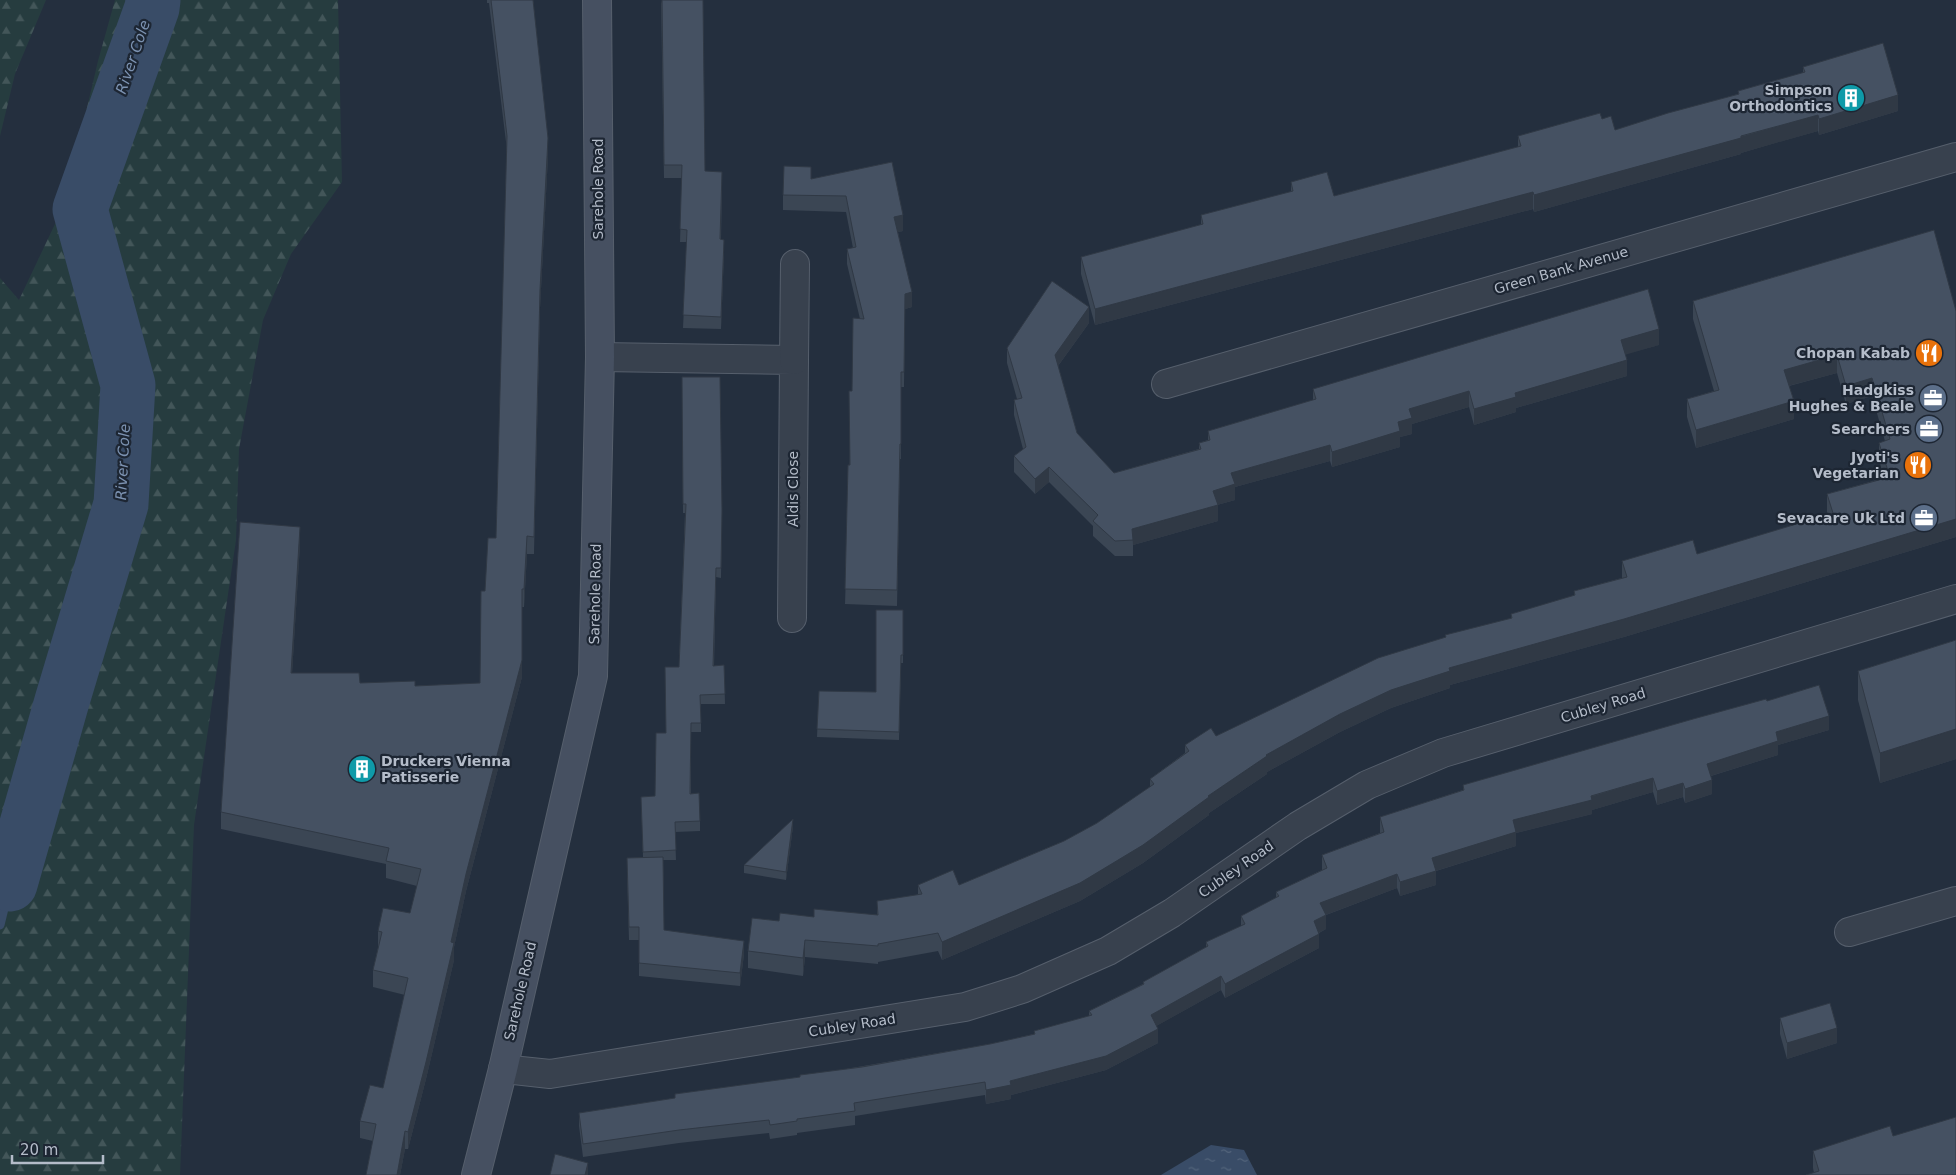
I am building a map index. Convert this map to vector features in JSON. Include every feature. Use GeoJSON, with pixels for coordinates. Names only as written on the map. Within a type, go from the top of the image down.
{"type":"FeatureCollection","features":[{"type":"Feature","properties":{"kind":"street","name":"Sarehole Road"},"geometry":{"type":"LineString","coordinates":[[476,1175],[593,676],[600,357],[597,0]]}},
{"type":"Feature","properties":{"kind":"street","name":"Green Bank Avenue"},"geometry":{"type":"LineString","coordinates":[[1166,384],[1956,157]]}},
{"type":"Feature","properties":{"kind":"street","name":"Aldis Close"},"geometry":{"type":"LineString","coordinates":[[792,618],[796,264]]}},
{"type":"Feature","properties":{"kind":"street"},"geometry":{"type":"LineString","coordinates":[[600,357],[794,360]]}},
{"type":"Feature","properties":{"kind":"street","name":"Cubley Road"},"geometry":{"type":"LineString","coordinates":[[502,1069],[550,1074],[965,1006],[1022,989],[1108,951],[1172,913],[1298,826],[1367,785],[1443,753],[1956,599]]}},
{"type":"Feature","properties":{"kind":"street"},"geometry":{"type":"LineString","coordinates":[[1849,932],[1956,901]]}},
{"type":"Feature","properties":{"kind":"green space"},"geometry":{"type":"Polygon","coordinates":[[[0,0],[46,0],[15,74],[0,136],[0,0]]]}},
{"type":"Feature","properties":{"kind":"green space"},"geometry":{"type":"Polygon","coordinates":[[[115,0],[338,0],[342,182],[291,254],[263,320],[239,449],[236,540],[194,825],[180,1175],[0,1175],[0,278],[19,300],[64,205],[98,61],[115,0]]]}},
{"type":"Feature","properties":{"kind":"water"},"geometry":{"type":"Polygon","coordinates":[[[1211,1145],[1244,1150],[1257,1175],[1161,1175],[1211,1145]]]}},
{"type":"Feature","properties":{"kind":"building"},"geometry":{"type":"Polygon","coordinates":[[[491,0],[533,0],[548,138],[540,290],[534,537],[527,536],[524,589],[522,589],[522,660],[466,874],[451,942],[454,943],[408,1132],[405,1131],[397,1175],[366,1175],[376,1124],[360,1121],[370,1085],[383,1088],[408,978],[373,970],[382,932],[378,931],[383,908],[410,913],[421,869],[386,861],[389,848],[221,812],[240,522],[300,527],[291,673],[359,673],[360,683],[415,681],[415,686],[480,683],[481,591],[485,591],[488,538],[496,538],[507,136],[491,0]]]}},
{"type":"Feature","properties":{"kind":"building"},"geometry":{"type":"Polygon","coordinates":[[[662,0],[703,0],[705,171],[722,172],[720,239],[724,240],[721,317],[683,315],[687,230],[680,229],[682,165],[664,165],[662,0]]]}},
{"type":"Feature","properties":{"kind":"building"},"geometry":{"type":"Polygon","coordinates":[[[1883,43],[1898,95],[1819,119],[1818,115],[1534,195],[1533,192],[1095,309],[1081,257],[1203,224],[1201,215],[1293,191],[1291,182],[1327,172],[1334,196],[1521,146],[1518,136],[1600,113],[1602,119],[1611,116],[1615,130],[1668,113],[1739,94],[1738,91],[1805,72],[1803,67],[1883,43]]]}},
{"type":"Feature","properties":{"kind":"building"},"geometry":{"type":"Polygon","coordinates":[[[892,162],[903,215],[894,217],[912,292],[905,294],[904,372],[901,372],[897,590],[845,589],[848,465],[850,465],[849,391],[852,391],[853,318],[864,319],[847,249],[856,247],[846,196],[783,195],[784,166],[811,167],[811,179],[892,162]]]}},
{"type":"Feature","properties":{"kind":"building"},"geometry":{"type":"Polygon","coordinates":[[[1934,230],[1956,311],[1956,519],[1624,619],[1449,668],[1450,671],[1391,690],[1340,714],[1266,755],[1143,845],[1080,883],[942,942],[938,933],[878,944],[878,946],[805,940],[803,958],[748,951],[752,918],[779,921],[780,913],[814,917],[814,909],[878,915],[877,901],[922,894],[918,885],[953,870],[959,885],[1064,841],[1097,823],[1154,784],[1150,779],[1189,751],[1185,745],[1211,728],[1216,736],[1378,658],[1446,637],[1445,635],[1512,618],[1511,614],[1575,595],[1574,591],[1627,577],[1622,561],[1693,540],[1697,554],[1833,513],[1827,494],[1890,477],[1879,443],[1890,439],[1872,378],[1846,386],[1837,355],[1784,370],[1794,401],[1696,430],[1687,399],[1719,390],[1693,301],[1934,230]]]}},
{"type":"Feature","properties":{"kind":"building"},"geometry":{"type":"Polygon","coordinates":[[[1052,281],[1089,307],[1055,355],[1077,433],[1114,473],[1201,449],[1199,443],[1210,440],[1208,431],[1316,399],[1313,389],[1648,289],[1659,329],[1621,340],[1627,360],[1515,393],[1516,397],[1474,409],[1469,391],[1409,409],[1412,418],[1398,422],[1400,431],[1332,452],[1330,445],[1231,473],[1235,484],[1213,491],[1218,505],[1132,529],[1133,540],[1115,541],[1093,521],[1098,515],[1049,467],[1035,479],[1014,456],[1026,447],[1014,400],[1022,398],[1007,348],[1052,281]]]}},
{"type":"Feature","properties":{"kind":"building"},"geometry":{"type":"Polygon","coordinates":[[[682,377],[720,377],[721,568],[716,568],[713,666],[724,665],[725,694],[700,695],[701,723],[691,723],[690,794],[699,793],[700,821],[675,822],[676,850],[643,852],[641,797],[655,796],[656,733],[666,733],[665,667],[679,667],[686,504],[683,504],[682,377]]]}},
{"type":"Feature","properties":{"kind":"building"},"geometry":{"type":"Polygon","coordinates":[[[876,610],[903,610],[899,732],[817,729],[819,691],[876,692],[876,610]]]}},
{"type":"Feature","properties":{"kind":"building"},"geometry":{"type":"Polygon","coordinates":[[[1956,640],[1956,729],[1880,753],[1858,671],[1956,640]]]}},
{"type":"Feature","properties":{"kind":"building"},"geometry":{"type":"Polygon","coordinates":[[[1819,685],[1829,716],[1776,732],[1778,741],[1707,764],[1712,780],[1685,789],[1683,783],[1657,791],[1653,778],[1591,796],[1592,800],[1513,820],[1516,832],[1432,858],[1436,871],[1400,882],[1397,874],[1320,903],[1326,915],[1314,921],[1319,934],[1225,984],[1221,976],[1151,1015],[1158,1029],[1106,1056],[1010,1081],[1011,1085],[986,1090],[985,1082],[854,1103],[855,1111],[797,1119],[797,1121],[770,1125],[769,1120],[679,1130],[583,1144],[579,1113],[675,1098],[675,1094],[800,1077],[800,1075],[862,1067],[990,1044],[1035,1034],[1034,1031],[1092,1015],[1089,1011],[1144,984],[1143,982],[1208,946],[1206,942],[1245,924],[1241,916],[1279,896],[1276,892],[1327,868],[1322,855],[1384,832],[1380,817],[1464,790],[1463,785],[1819,685]]]}},
{"type":"Feature","properties":{"kind":"building"},"geometry":{"type":"Polygon","coordinates":[[[793,819],[786,872],[744,865],[793,819]]]}},
{"type":"Feature","properties":{"kind":"building"},"geometry":{"type":"Polygon","coordinates":[[[663,857],[664,930],[744,941],[740,973],[639,963],[639,927],[629,927],[627,858],[663,857]]]}},
{"type":"Feature","properties":{"kind":"building"},"geometry":{"type":"Polygon","coordinates":[[[1830,1003],[1837,1028],[1787,1043],[1780,1018],[1830,1003]]]}},
{"type":"Feature","properties":{"kind":"building"},"geometry":{"type":"Polygon","coordinates":[[[1956,1117],[1956,1175],[1806,1175],[1819,1171],[1813,1151],[1890,1126],[1893,1136],[1956,1117]]]}},
{"type":"Feature","properties":{"kind":"building"},"geometry":{"type":"Polygon","coordinates":[[[555,1154],[588,1163],[585,1175],[550,1175],[555,1154]]]}},
{"type":"Feature","properties":{"kind":"waterway","name":"River Cole"},"geometry":{"type":"LineString","coordinates":[[10,884],[121,504],[128,385],[80,209],[152,8],[153,0]]}},
{"type":"Feature","properties":{"kind":"waterway","name":"River Cole"},"geometry":{"type":"LineString","coordinates":[[0,925],[10,884]]}},
{"type":"Feature","properties":{"kind":"place","name":"Simpson Orthodontics"},"geometry":{"type":"Point","coordinates":[1851,98]}},
{"type":"Feature","properties":{"kind":"place","name":"Chopan Kabab"},"geometry":{"type":"Point","coordinates":[1929,353]}},
{"type":"Feature","properties":{"kind":"place","name":"Hadgkiss Hughes & Beale"},"geometry":{"type":"Point","coordinates":[1933,398]}},
{"type":"Feature","properties":{"kind":"place","name":"Searchers"},"geometry":{"type":"Point","coordinates":[1929,429]}},
{"type":"Feature","properties":{"kind":"place","name":"Jyoti's Vegetarian"},"geometry":{"type":"Point","coordinates":[1918,465]}},
{"type":"Feature","properties":{"kind":"place","name":"Sevacare Uk Ltd"},"geometry":{"type":"Point","coordinates":[1924,518]}},
{"type":"Feature","properties":{"kind":"place","name":"Druckers Vienna Patisserie"},"geometry":{"type":"Point","coordinates":[362,769]}}]}
